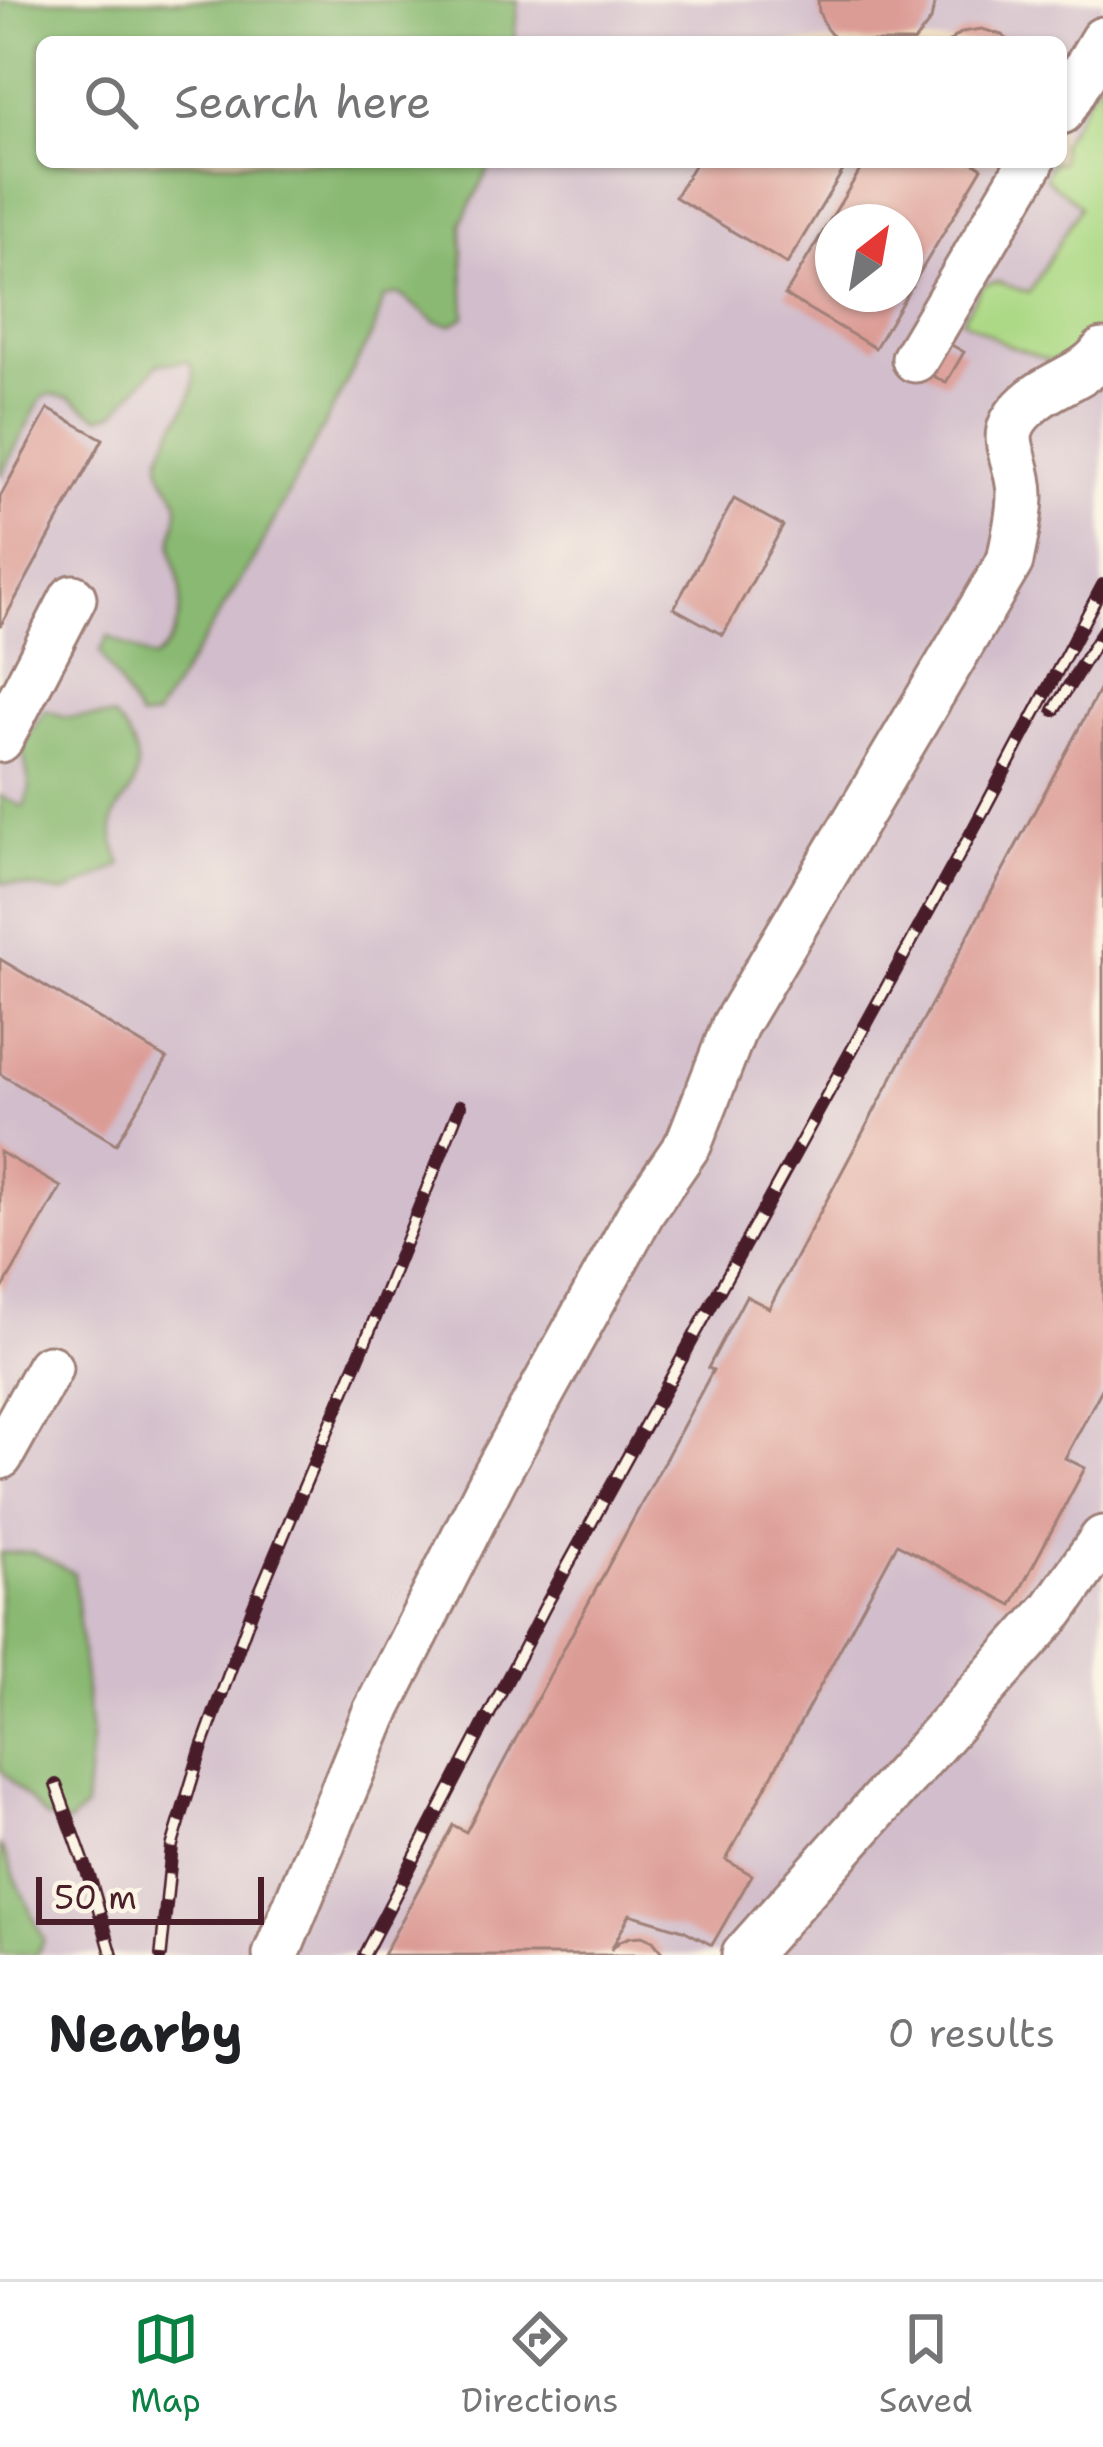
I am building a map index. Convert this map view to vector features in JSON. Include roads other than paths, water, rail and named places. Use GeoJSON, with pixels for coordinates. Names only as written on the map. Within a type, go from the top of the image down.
{"type":"FeatureCollection","features":[{"type":"Feature","properties":{"kind":"lane"},"geometry":{"type":"LineString","coordinates":[[1067,101],[1103,40]]}},
{"type":"Feature","properties":{"kind":"lane"},"geometry":{"type":"LineString","coordinates":[[915,359],[1027,168]]}},
{"type":"Feature","properties":{"kind":"lane"},"geometry":{"type":"LineString","coordinates":[[276,1955],[375,1714],[494,1478],[642,1210],[689,1143],[735,1025],[1010,561],[1020,496],[1007,437],[1014,418],[1046,389],[1097,361],[1103,352]]}},
{"type":"Feature","properties":{"kind":"lane"},"geometry":{"type":"LineString","coordinates":[[0,739],[74,598]]}},
{"type":"Feature","properties":{"kind":"lane"},"geometry":{"type":"LineString","coordinates":[[0,1456],[13,1407],[49,1369]]}},
{"type":"Feature","properties":{"kind":"lane"},"geometry":{"type":"LineString","coordinates":[[746,1955],[1053,1610],[1103,1539]]}},
{"type":"Feature","properties":{"kind":"railway"},"geometry":{"type":"LineString","coordinates":[[364,1955],[546,1605],[1103,585]]}},
{"type":"Feature","properties":{"kind":"railway"},"geometry":{"type":"LineString","coordinates":[[1054,710],[1103,631]]}},
{"type":"Feature","properties":{"kind":"railway"},"geometry":{"type":"LineString","coordinates":[[161,1955],[172,1846],[202,1747],[253,1608],[460,1106]]}},
{"type":"Feature","properties":{"kind":"railway"},"geometry":{"type":"LineString","coordinates":[[56,1785],[112,1955]]}}]}
